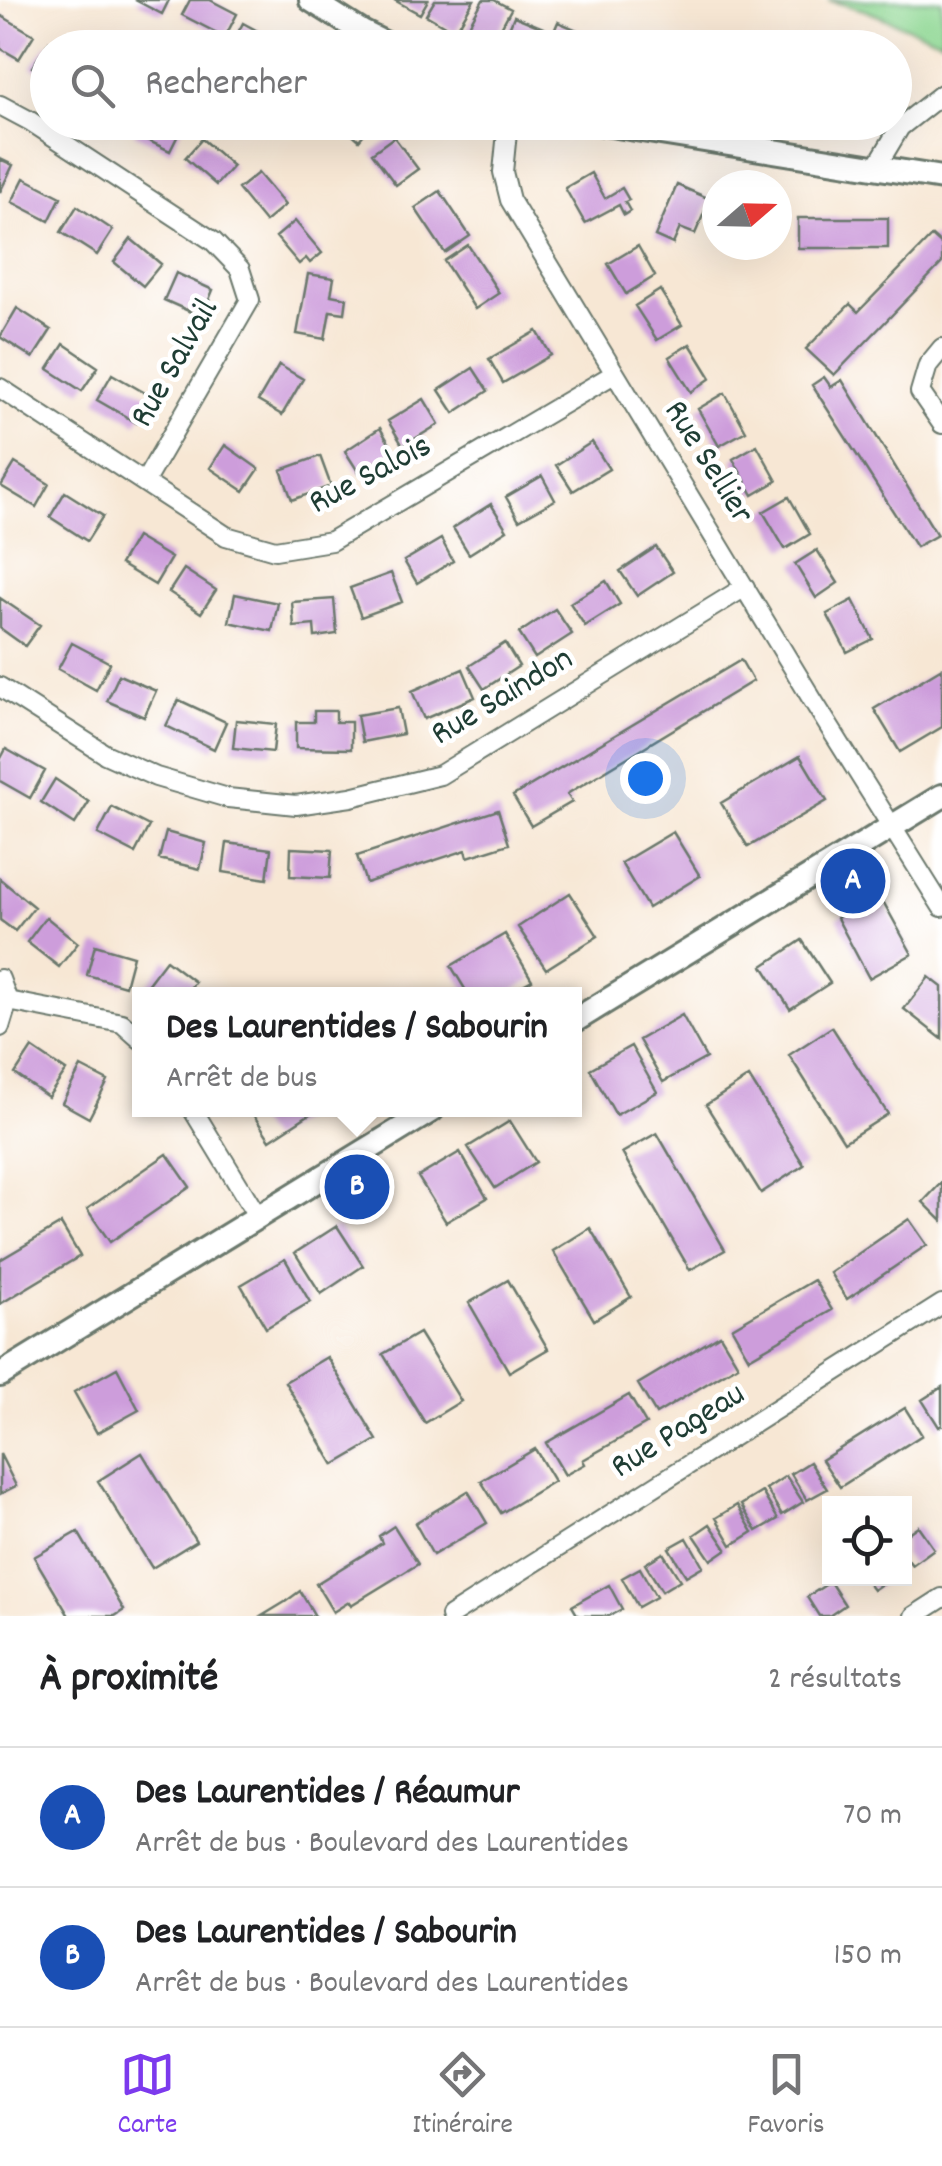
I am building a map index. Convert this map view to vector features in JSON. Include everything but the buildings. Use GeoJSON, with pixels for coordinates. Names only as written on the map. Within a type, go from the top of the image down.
{"type":"FeatureCollection","features":[{"type":"Feature","properties":{"kind":"street"},"geometry":{"type":"LineString","coordinates":[[312,0],[359,30]]}},
{"type":"Feature","properties":{"kind":"street"},"geometry":{"type":"LineString","coordinates":[[912,118],[942,94]]}},
{"type":"Feature","properties":{"kind":"street","name":"Rue Salvail"},"geometry":{"type":"LineString","coordinates":[[0,105],[30,122]]}},
{"type":"Feature","properties":{"kind":"street","name":"Rue Salvail"},"geometry":{"type":"LineString","coordinates":[[58,140],[213,241],[240,269],[250,300],[145,481]]}},
{"type":"Feature","properties":{"kind":"street","name":"Rue Sellier"},"geometry":{"type":"LineString","coordinates":[[506,140],[502,172],[510,200],[890,827],[942,906]]}},
{"type":"Feature","properties":{"kind":"street"},"geometry":{"type":"LineString","coordinates":[[703,140],[942,178]]}},
{"type":"Feature","properties":{"kind":"street"},"geometry":{"type":"LineString","coordinates":[[875,168],[892,140]]}},
{"type":"Feature","properties":{"kind":"street"},"geometry":{"type":"LineString","coordinates":[[942,348],[928,365],[920,392],[942,424]]}},
{"type":"Feature","properties":{"kind":"street","name":"Rue Salois"},"geometry":{"type":"LineString","coordinates":[[0,388],[226,536],[275,550],[331,541],[614,374]]}},
{"type":"Feature","properties":{"kind":"street","name":"Rue Saindon"},"geometry":{"type":"LineString","coordinates":[[0,687],[104,754],[156,777],[228,798],[296,805],[350,797],[440,775],[745,587]]}},
{"type":"Feature","properties":{"kind":"street"},"geometry":{"type":"LineString","coordinates":[[582,1017],[942,796]]}},
{"type":"Feature","properties":{"kind":"street"},"geometry":{"type":"LineString","coordinates":[[0,979],[8,1000],[0,1027]]}},
{"type":"Feature","properties":{"kind":"street"},"geometry":{"type":"LineString","coordinates":[[8,1000],[122,1023],[132,1032]]}},
{"type":"Feature","properties":{"kind":"street"},"geometry":{"type":"LineString","coordinates":[[197,1117],[258,1217]]}},
{"type":"Feature","properties":{"kind":"street"},"geometry":{"type":"LineString","coordinates":[[0,1375],[421,1117]]}},
{"type":"Feature","properties":{"kind":"street","name":"Rue Pageau"},"geometry":{"type":"LineString","coordinates":[[450,1616],[942,1304]]}},
{"type":"Feature","properties":{"kind":"street"},"geometry":{"type":"LineString","coordinates":[[914,1616],[942,1598]]}},
{"type":"Feature","properties":{"kind":"green space"},"geometry":{"type":"Polygon","coordinates":[[[828,0],[942,0],[942,41],[864,10],[828,0]]]}},
{"type":"Feature","properties":{"kind":"place","name":"Des Laurentides / Réaumur"},"geometry":{"type":"Point","coordinates":[853,881]}},
{"type":"Feature","properties":{"kind":"place","name":"Des Laurentides / Sabourin"},"geometry":{"type":"Point","coordinates":[357,1187]}}]}
